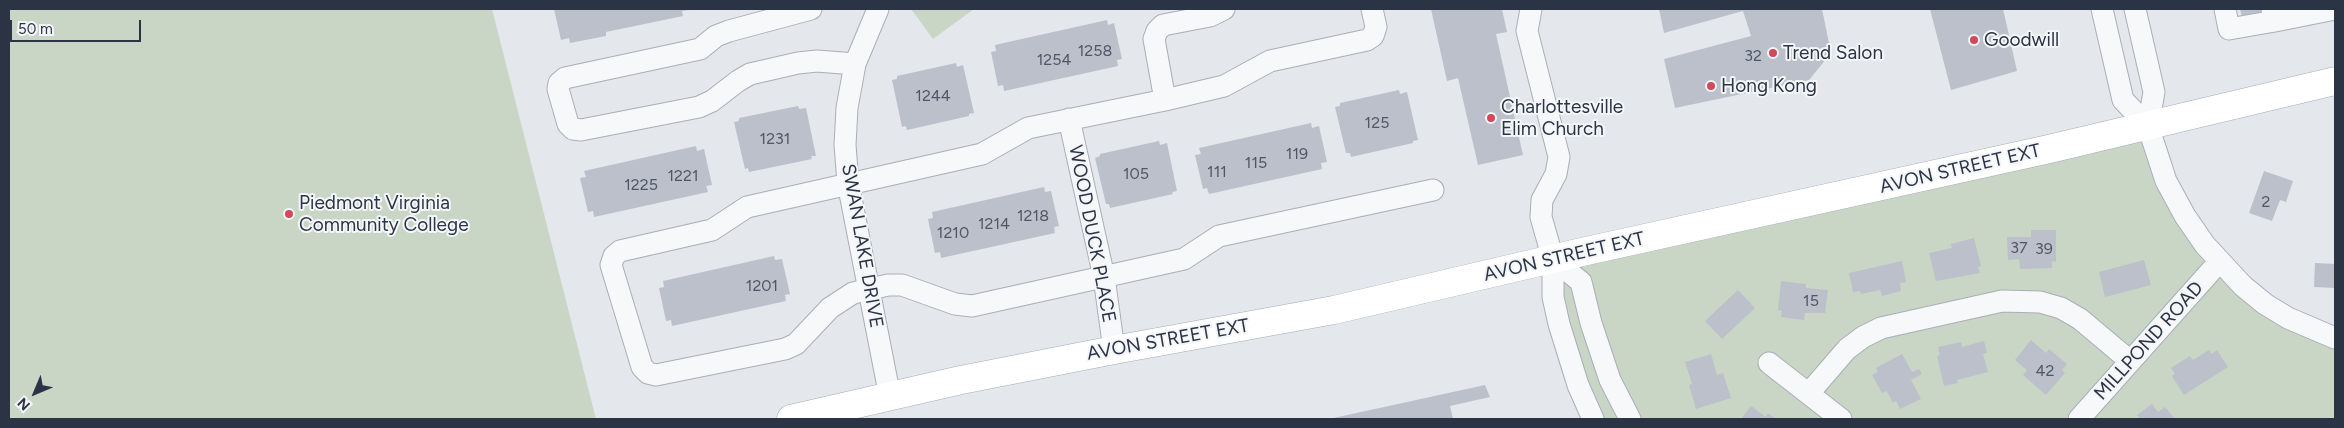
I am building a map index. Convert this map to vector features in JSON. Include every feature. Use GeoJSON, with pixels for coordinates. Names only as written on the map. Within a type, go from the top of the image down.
{"type":"FeatureCollection","features":[{"type":"Feature","properties":{"kind":"main road","name":"AVON STREET EXT"},"geometry":{"type":"LineString","coordinates":[[791,419],[1114,350],[1334,310],[1553,259],[1911,181],[2335,81]]}},
{"type":"Feature","properties":{"kind":"street"},"geometry":{"type":"LineString","coordinates":[[811,9],[729,31],[716,36],[700,49],[564,78],[559,83],[558,89],[568,124],[573,129],[580,130],[699,107],[712,101],[750,74],[798,63],[817,61],[855,64]]}},
{"type":"Feature","properties":{"kind":"street"},"geometry":{"type":"LineString","coordinates":[[1165,100],[1154,39],[1157,30],[1163,25],[1210,16],[1224,9]]}},
{"type":"Feature","properties":{"kind":"street"},"geometry":{"type":"LineString","coordinates":[[1372,9],[1376,27],[1373,36],[1367,40],[1270,61],[1224,86],[1028,128],[982,154],[748,207],[712,230],[620,251],[614,256],[611,265],[642,367],[656,375],[791,347],[838,302],[853,293],[870,289],[902,285],[955,304],[972,306],[1184,259],[1219,236],[1434,190]]}},
{"type":"Feature","properties":{"kind":"street"},"geometry":{"type":"LineString","coordinates":[[1531,9],[1527,31],[1559,157],[1556,174],[1542,200],[1541,217],[1553,259],[1553,297],[1559,324],[1578,385],[1593,419]]}},
{"type":"Feature","properties":{"kind":"street"},"geometry":{"type":"LineString","coordinates":[[2102,9],[2123,100],[2148,126],[2166,181],[2185,216],[2219,262],[2265,304],[2288,318],[2335,338]]}},
{"type":"Feature","properties":{"kind":"street"},"geometry":{"type":"LineString","coordinates":[[2135,9],[2154,92],[2148,126]]}},
{"type":"Feature","properties":{"kind":"street"},"geometry":{"type":"LineString","coordinates":[[2225,9],[2229,29],[2273,15],[2335,9]]}},
{"type":"Feature","properties":{"kind":"street","name":"SWAN LAKE DRIVE"},"geometry":{"type":"LineString","coordinates":[[870,11],[855,64],[847,108],[845,144],[848,183],[890,397]]}},
{"type":"Feature","properties":{"kind":"street","name":"WOOD DUCK PLACE"},"geometry":{"type":"LineString","coordinates":[[1069,119],[1104,277],[1114,350]]}},
{"type":"Feature","properties":{"kind":"street"},"geometry":{"type":"LineString","coordinates":[[1553,259],[1581,282],[1591,323],[1610,380],[1630,419]]}},
{"type":"Feature","properties":{"kind":"street","name":"MILLPOND ROAD"},"geometry":{"type":"LineString","coordinates":[[2079,419],[2219,262]]}},
{"type":"Feature","properties":{"kind":"street"},"geometry":{"type":"LineString","coordinates":[[1809,394],[1847,349],[1863,337],[1881,328],[2002,301],[2040,302],[2061,308],[2080,319],[2130,361]]}},
{"type":"Feature","properties":{"kind":"street"},"geometry":{"type":"LineString","coordinates":[[1769,363],[1841,419]]}},
{"type":"Feature","properties":{"kind":"green space","name":"Piedmont Virginia Community College"},"geometry":{"type":"Polygon","coordinates":[[[9,9],[492,9],[596,419],[9,419],[9,9]]]}},
{"type":"Feature","properties":{"kind":"green space"},"geometry":{"type":"Polygon","coordinates":[[[911,9],[974,9],[933,39],[911,9]]]}},
{"type":"Feature","properties":{"kind":"green space"},"geometry":{"type":"Polygon","coordinates":[[[2148,126],[2219,262],[2335,338],[2335,419],[1593,419],[1553,297],[1582,252],[2148,126]]]}},
{"type":"Feature","properties":{"kind":"building"},"geometry":{"type":"Polygon","coordinates":[[[554,9],[689,10],[682,11],[683,16],[606,32],[606,36],[570,43],[569,38],[561,40],[554,9]]]}},
{"type":"Feature","properties":{"kind":"building","name":"Charlottesville Elim Church"},"geometry":{"type":"Polygon","coordinates":[[[1431,9],[1502,9],[1507,32],[1496,34],[1523,155],[1478,165],[1458,78],[1447,81],[1431,9]]]}},
{"type":"Feature","properties":{"kind":"building"},"geometry":{"type":"Polygon","coordinates":[[[1659,9],[1822,9],[1831,53],[1809,80],[1675,108],[1664,59],[1751,36],[1743,11],[1664,33],[1659,9]]]}},
{"type":"Feature","properties":{"kind":"building","name":"Goodwill"},"geometry":{"type":"Polygon","coordinates":[[[1930,9],[2003,9],[2017,71],[1951,90],[1930,9]]]}},
{"type":"Feature","properties":{"kind":"building"},"geometry":{"type":"Polygon","coordinates":[[[2240,9],[2261,9],[2262,13],[2242,17],[2240,9]]]}},
{"type":"Feature","properties":{"kind":"building"},"geometry":{"type":"Polygon","coordinates":[[[1107,20],[1108,25],[1114,23],[1122,59],[1117,60],[1118,66],[1004,91],[1003,85],[998,86],[991,52],[996,51],[995,45],[1107,20]]]}},
{"type":"Feature","properties":{"kind":"building"},"geometry":{"type":"Polygon","coordinates":[[[956,63],[957,67],[963,65],[974,113],[969,114],[969,116],[907,130],[906,126],[902,127],[892,80],[897,79],[897,76],[956,63]]]}},
{"type":"Feature","properties":{"kind":"building"},"geometry":{"type":"Polygon","coordinates":[[[1399,90],[1400,94],[1407,92],[1418,140],[1413,141],[1413,143],[1351,157],[1350,153],[1346,153],[1335,107],[1340,106],[1340,103],[1399,90]]]}},
{"type":"Feature","properties":{"kind":"building"},"geometry":{"type":"Polygon","coordinates":[[[798,106],[799,109],[806,108],[816,156],[811,156],[812,159],[749,172],[748,168],[745,169],[734,122],[739,121],[739,118],[798,106]]]}},
{"type":"Feature","properties":{"kind":"building"},"geometry":{"type":"Polygon","coordinates":[[[1311,123],[1312,128],[1319,126],[1327,162],[1321,163],[1322,169],[1209,194],[1207,188],[1203,189],[1195,155],[1201,154],[1199,148],[1311,123]]]}},
{"type":"Feature","properties":{"kind":"building"},"geometry":{"type":"Polygon","coordinates":[[[1159,141],[1160,145],[1167,143],[1177,191],[1172,192],[1173,194],[1110,208],[1109,204],[1106,204],[1095,158],[1100,156],[1100,154],[1159,141]]]}},
{"type":"Feature","properties":{"kind":"building"},"geometry":{"type":"Polygon","coordinates":[[[696,146],[697,151],[704,149],[712,185],[706,186],[708,192],[594,217],[593,211],[588,212],[580,178],[586,177],[584,171],[696,146]]]}},
{"type":"Feature","properties":{"kind":"building"},"geometry":{"type":"Polygon","coordinates":[[[2264,171],[2293,181],[2286,202],[2280,200],[2272,221],[2249,213],[2264,171]]]}},
{"type":"Feature","properties":{"kind":"building"},"geometry":{"type":"Polygon","coordinates":[[[1044,187],[1045,192],[1051,191],[1059,226],[1054,227],[1055,233],[941,258],[940,252],[935,253],[928,219],[933,218],[932,212],[1044,187]]]}},
{"type":"Feature","properties":{"kind":"building"},"geometry":{"type":"Polygon","coordinates":[[[2031,230],[2056,230],[2056,262],[2052,261],[2052,268],[2020,269],[2019,259],[2008,260],[2007,237],[2031,237],[2031,230]]]}},
{"type":"Feature","properties":{"kind":"building"},"geometry":{"type":"Polygon","coordinates":[[[1974,238],[1981,266],[1978,267],[1980,273],[1936,281],[1929,253],[1952,248],[1951,244],[1974,238]]]}},
{"type":"Feature","properties":{"kind":"building"},"geometry":{"type":"Polygon","coordinates":[[[774,256],[775,260],[782,259],[790,294],[785,295],[786,301],[672,326],[671,320],[666,321],[659,288],[664,287],[663,281],[774,256]]]}},
{"type":"Feature","properties":{"kind":"building"},"geometry":{"type":"Polygon","coordinates":[[[2144,260],[2151,285],[2105,297],[2099,272],[2144,260]]]}},
{"type":"Feature","properties":{"kind":"building"},"geometry":{"type":"Polygon","coordinates":[[[1902,261],[1906,282],[1900,283],[1901,291],[1882,296],[1880,290],[1861,294],[1860,291],[1853,292],[1849,273],[1902,261]]]}},
{"type":"Feature","properties":{"kind":"building"},"geometry":{"type":"Polygon","coordinates":[[[2315,263],[2335,264],[2335,288],[2314,287],[2315,263]]]}},
{"type":"Feature","properties":{"kind":"building"},"geometry":{"type":"Polygon","coordinates":[[[1781,281],[1806,284],[1806,288],[1828,290],[1825,313],[1805,313],[1804,320],[1781,317],[1782,311],[1778,310],[1781,281]]]}},
{"type":"Feature","properties":{"kind":"building"},"geometry":{"type":"Polygon","coordinates":[[[1738,290],[1755,308],[1722,339],[1705,321],[1738,290]]]}},
{"type":"Feature","properties":{"kind":"building"},"geometry":{"type":"Polygon","coordinates":[[[2031,340],[2046,353],[2049,349],[2067,364],[2062,370],[2065,373],[2046,395],[2023,375],[2027,370],[2015,360],[2031,340]]]}},
{"type":"Feature","properties":{"kind":"building"},"geometry":{"type":"Polygon","coordinates":[[[1984,341],[1987,353],[1983,354],[1988,372],[1957,380],[1958,383],[1944,386],[1937,356],[1940,355],[1938,347],[1961,342],[1962,347],[1984,341]]]}},
{"type":"Feature","properties":{"kind":"building"},"geometry":{"type":"Polygon","coordinates":[[[2209,350],[2212,354],[2217,350],[2228,367],[2184,395],[2172,376],[2175,374],[2171,368],[2190,356],[2193,360],[2209,350]]]}},
{"type":"Feature","properties":{"kind":"building"},"geometry":{"type":"Polygon","coordinates":[[[1711,354],[1717,375],[1723,373],[1731,398],[1696,409],[1689,385],[1692,384],[1685,362],[1711,354]]]}},
{"type":"Feature","properties":{"kind":"building"},"geometry":{"type":"Polygon","coordinates":[[[1902,354],[1912,372],[1919,369],[1922,374],[1911,380],[1921,399],[1900,409],[1896,401],[1893,403],[1887,391],[1882,393],[1872,375],[1878,372],[1876,368],[1902,354]]]}},
{"type":"Feature","properties":{"kind":"building"},"geometry":{"type":"Polygon","coordinates":[[[1485,385],[1490,397],[1450,406],[1453,419],[1329,419],[1485,385]]]}},
{"type":"Feature","properties":{"kind":"building"},"geometry":{"type":"Polygon","coordinates":[[[2152,404],[2158,412],[2165,407],[2174,418],[2140,419],[2137,415],[2152,404]]]}},
{"type":"Feature","properties":{"kind":"building"},"geometry":{"type":"Polygon","coordinates":[[[1751,406],[1766,417],[1768,413],[1776,419],[1741,419],[1751,406]]]}},
{"type":"Feature","properties":{"kind":"place","name":"Goodwill"},"geometry":{"type":"Point","coordinates":[1974,40]}},
{"type":"Feature","properties":{"kind":"place","name":"Trend Salon"},"geometry":{"type":"Point","coordinates":[1773,53]}},
{"type":"Feature","properties":{"kind":"place","name":"Hong Kong"},"geometry":{"type":"Point","coordinates":[1711,86]}},
{"type":"Feature","properties":{"kind":"place","name":"Charlottesville Elim Church"},"geometry":{"type":"Point","coordinates":[1491,118]}},
{"type":"Feature","properties":{"kind":"place","name":"Piedmont Virginia Community College"},"geometry":{"type":"Point","coordinates":[289,214]}}]}
